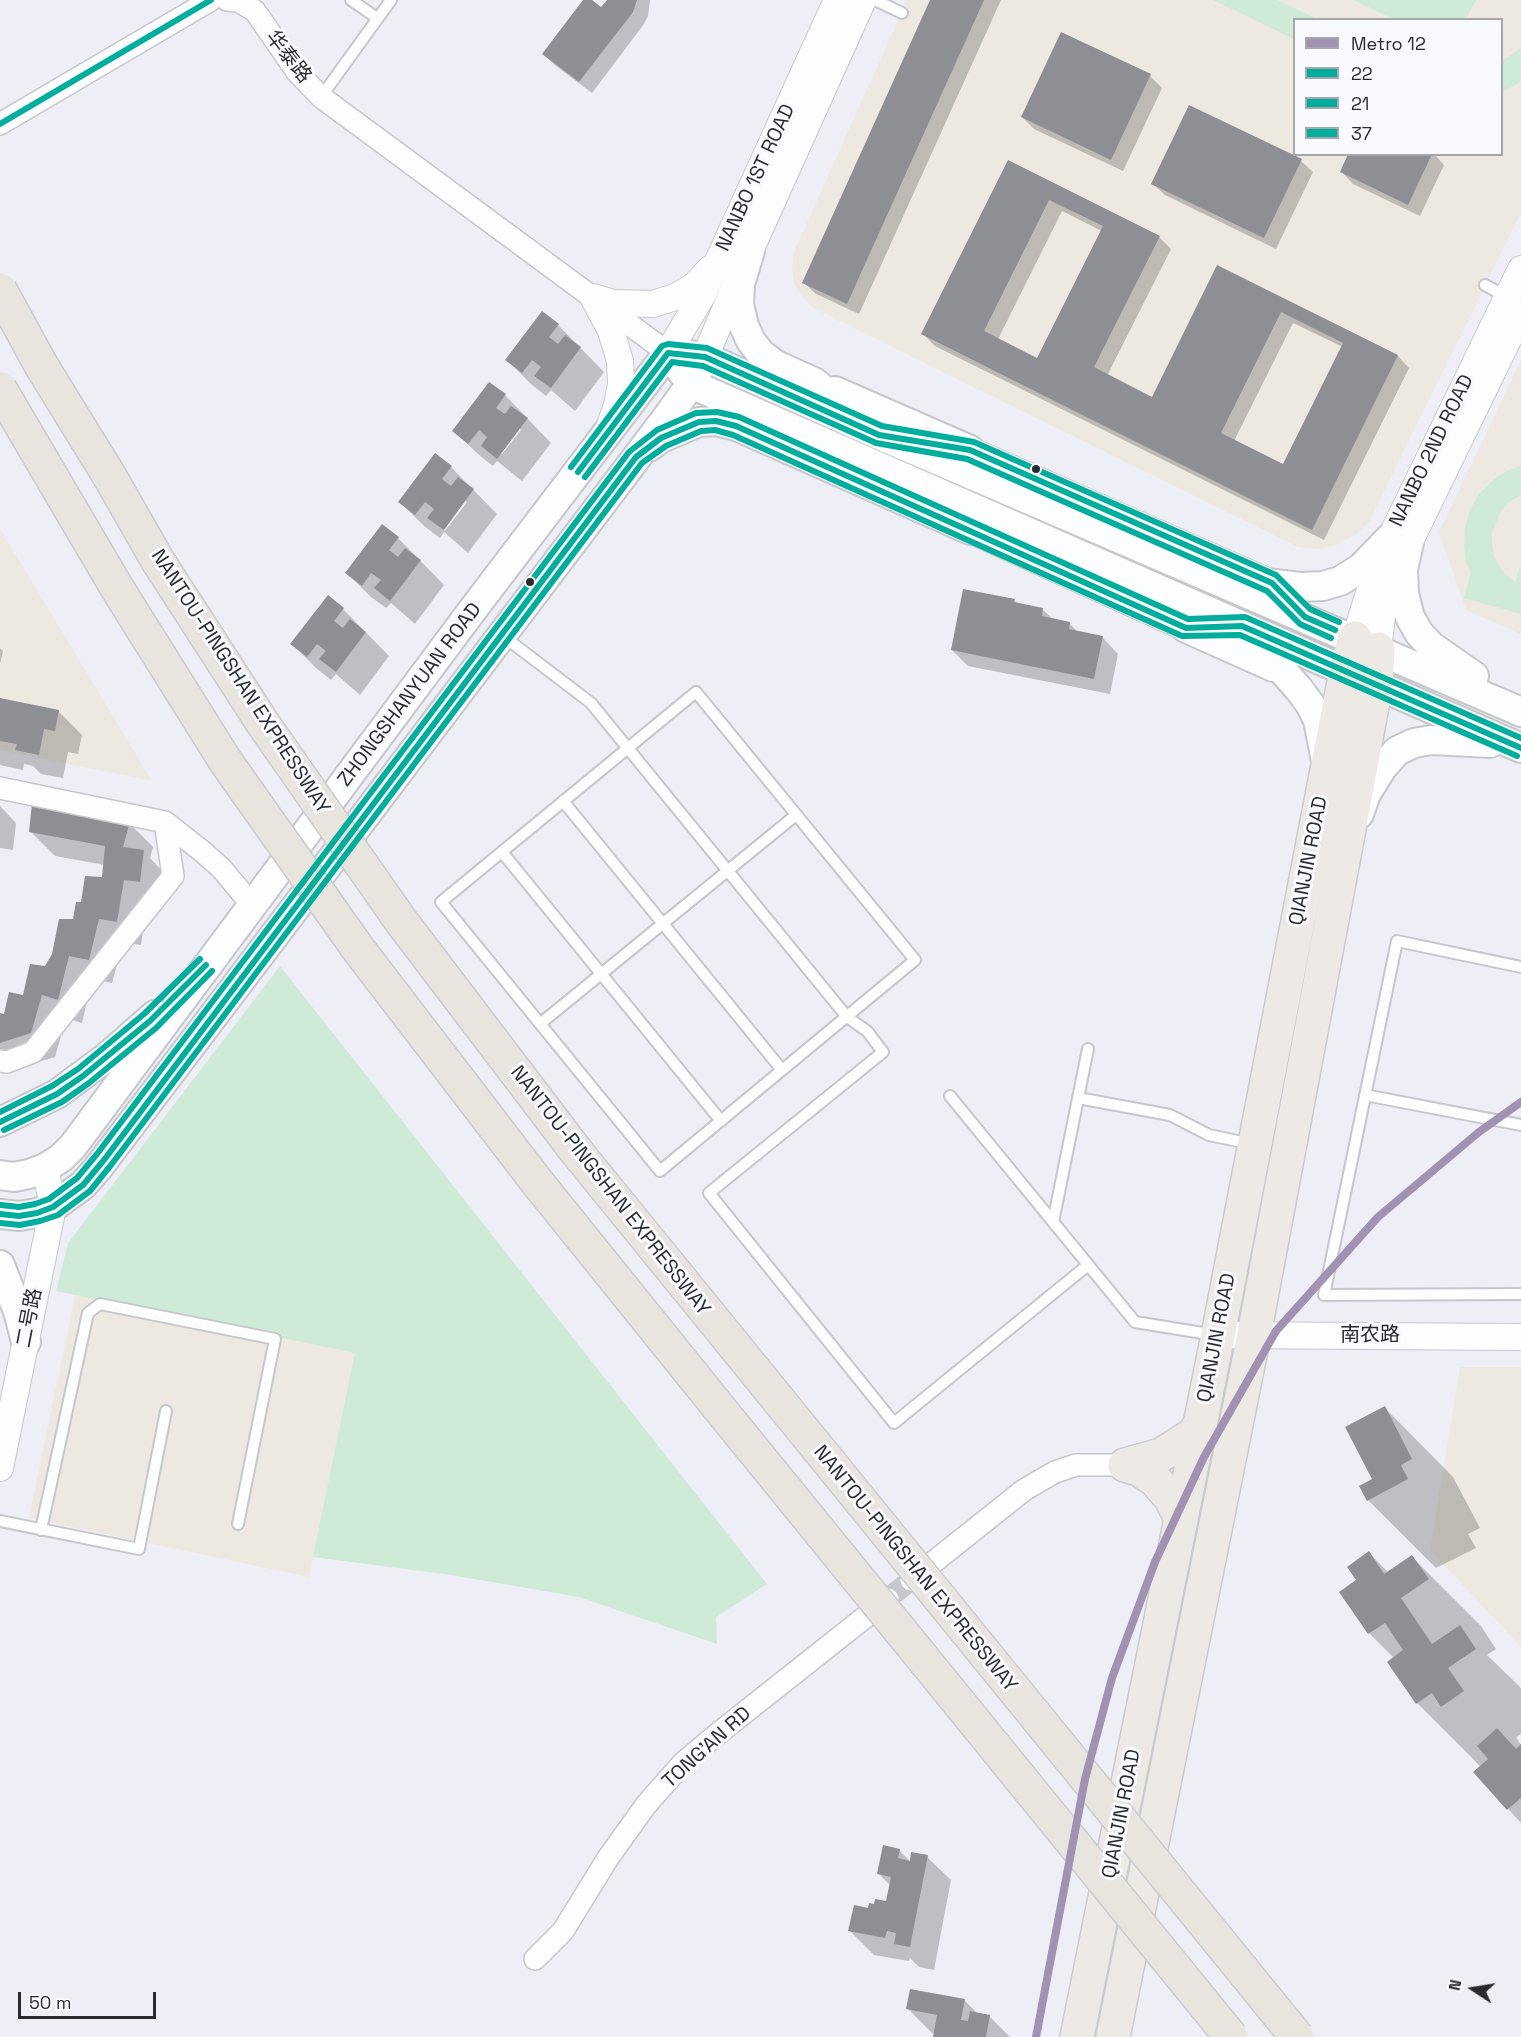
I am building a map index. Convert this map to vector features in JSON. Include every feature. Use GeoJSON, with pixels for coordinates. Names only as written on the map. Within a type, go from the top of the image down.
{"type":"FeatureCollection","features":[{"type":"Feature","properties":{"kind":"highway","name":"NANTOU-PINGSHAN EXPRESSWAY"},"geometry":{"type":"LineString","coordinates":[[0,290],[41,365],[165,570],[264,725],[401,921],[576,1151],[1297,2037]]}},
{"type":"Feature","properties":{"kind":"highway"},"geometry":{"type":"LineString","coordinates":[[0,389],[117,588],[226,762],[359,951],[551,1200],[1231,2033]]}},
{"type":"Feature","properties":{"kind":"main road"},"geometry":{"type":"LineString","coordinates":[[737,249],[739,304],[744,326],[751,341],[761,354],[776,365],[970,450]]}},
{"type":"Feature","properties":{"kind":"main road"},"geometry":{"type":"LineString","coordinates":[[668,352],[705,357],[879,435],[1521,710]]}},
{"type":"Feature","properties":{"kind":"main road"},"geometry":{"type":"LineString","coordinates":[[668,352],[692,384],[736,426]]}},
{"type":"Feature","properties":{"kind":"main road","name":"ZHONGSHANYUAN ROAD"},"geometry":{"type":"LineString","coordinates":[[0,1175],[14,1177],[45,1168],[61,1158],[73,1146],[668,352]]}},
{"type":"Feature","properties":{"kind":"main road","name":"ZHONGSHANYUAN ROAD"},"geometry":{"type":"LineString","coordinates":[[0,1214],[19,1216],[53,1207],[83,1185],[98,1168],[692,384],[705,357]]}},
{"type":"Feature","properties":{"kind":"main road"},"geometry":{"type":"LineString","coordinates":[[814,382],[879,435]]}},
{"type":"Feature","properties":{"kind":"main road"},"geometry":{"type":"LineString","coordinates":[[692,384],[1521,749]]}},
{"type":"Feature","properties":{"kind":"main road"},"geometry":{"type":"LineString","coordinates":[[636,457],[661,438],[699,423],[716,421],[736,426],[970,530]]}},
{"type":"Feature","properties":{"kind":"main road"},"geometry":{"type":"LineString","coordinates":[[840,472],[907,479]]}},
{"type":"Feature","properties":{"kind":"main road"},"geometry":{"type":"LineString","coordinates":[[1213,578],[1300,587],[1323,586],[1340,581],[1400,540],[1404,594],[1410,617],[1419,633],[1431,646],[1521,710]]}},
{"type":"Feature","properties":{"kind":"main road"},"geometry":{"type":"LineString","coordinates":[[1242,626],[1288,676],[1310,704],[1318,720],[1327,768]]}},
{"type":"Feature","properties":{"kind":"main road"},"geometry":{"type":"LineString","coordinates":[[1186,628],[1288,676]]}},
{"type":"Feature","properties":{"kind":"main road","name":"QIANJIN ROAD"},"geometry":{"type":"LineString","coordinates":[[1077,2037],[1201,1423],[1346,672],[1366,644]]}},
{"type":"Feature","properties":{"kind":"main road","name":"QIANJIN ROAD"},"geometry":{"type":"LineString","coordinates":[[1113,2037],[1254,1335],[1376,686],[1366,644]]}},
{"type":"Feature","properties":{"kind":"main road"},"geometry":{"type":"LineString","coordinates":[[1344,859],[1366,794],[1382,768],[1397,751],[1414,743],[1431,740],[1488,743],[1521,749]]}},
{"type":"Feature","properties":{"kind":"main road"},"geometry":{"type":"LineString","coordinates":[[0,1122],[57,1095],[83,1076],[150,1021],[216,954]]}},
{"type":"Feature","properties":{"kind":"main road"},"geometry":{"type":"LineString","coordinates":[[0,1265],[18,1311],[26,1342]]}},
{"type":"Feature","properties":{"kind":"main road"},"geometry":{"type":"LineString","coordinates":[[1125,1465],[1161,1455],[1192,1434],[1201,1423]]}},
{"type":"Feature","properties":{"kind":"main road"},"geometry":{"type":"LineString","coordinates":[[1125,1465],[1138,1469],[1155,1480],[1170,1497],[1181,1518]]}},
{"type":"Feature","properties":{"kind":"street"},"geometry":{"type":"LineString","coordinates":[[0,124],[211,0]]}},
{"type":"Feature","properties":{"kind":"street","name":"华泰路"},"geometry":{"type":"LineString","coordinates":[[227,0],[238,1],[255,11],[297,72],[321,97],[668,352]]}},
{"type":"Feature","properties":{"kind":"street","name":"NANBO 1ST ROAD"},"geometry":{"type":"LineString","coordinates":[[705,357],[737,249],[837,0]]}},
{"type":"Feature","properties":{"kind":"street","name":"NANBO 1ST ROAD"},"geometry":{"type":"LineString","coordinates":[[668,352],[703,294],[737,249],[863,0]]}},
{"type":"Feature","properties":{"kind":"street"},"geometry":{"type":"LineString","coordinates":[[593,297],[613,303],[632,304],[653,303],[675,297],[694,286],[708,270],[737,249]]}},
{"type":"Feature","properties":{"kind":"street","name":"NANBO 2ND ROAD"},"geometry":{"type":"LineString","coordinates":[[1366,644],[1372,583],[1400,540],[1521,269]]}},
{"type":"Feature","properties":{"kind":"street"},"geometry":{"type":"LineString","coordinates":[[593,297],[611,331],[620,361],[621,384],[617,405],[606,436]]}},
{"type":"Feature","properties":{"kind":"street"},"geometry":{"type":"LineString","coordinates":[[879,435],[970,450],[1272,583],[1305,617]]}},
{"type":"Feature","properties":{"kind":"street"},"geometry":{"type":"LineString","coordinates":[[907,479],[970,530],[1186,628],[1242,626]]}},
{"type":"Feature","properties":{"kind":"street"},"geometry":{"type":"LineString","coordinates":[[0,788],[165,822],[215,863],[253,906]]}},
{"type":"Feature","properties":{"kind":"street"},"geometry":{"type":"LineString","coordinates":[[0,1060],[7,1062],[33,1052],[173,876],[165,822]]}},
{"type":"Feature","properties":{"kind":"street","name":"二号路"},"geometry":{"type":"LineString","coordinates":[[0,1467],[53,1207],[45,1168]]}},
{"type":"Feature","properties":{"kind":"street","name":"南农路"},"geometry":{"type":"LineString","coordinates":[[1218,1335],[1521,1337]]}},
{"type":"Feature","properties":{"kind":"street"},"geometry":{"type":"LineString","coordinates":[[910,1581],[1024,1490],[1055,1472],[1076,1465],[1125,1465]]}},
{"type":"Feature","properties":{"kind":"street","name":"TONG'AN RD"},"geometry":{"type":"LineString","coordinates":[[535,1959],[563,1931],[608,1858],[646,1805],[683,1764],[891,1596]]}},
{"type":"Feature","properties":{"kind":"lane"},"geometry":{"type":"LineString","coordinates":[[351,0],[377,18]]}},
{"type":"Feature","properties":{"kind":"lane"},"geometry":{"type":"LineString","coordinates":[[321,97],[390,0]]}},
{"type":"Feature","properties":{"kind":"lane"},"geometry":{"type":"LineString","coordinates":[[875,0],[902,13]]}},
{"type":"Feature","properties":{"kind":"lane"},"geometry":{"type":"LineString","coordinates":[[502,635],[591,703],[847,1017],[867,1031],[883,1052],[709,1193],[894,1423],[1088,1265]]}},
{"type":"Feature","properties":{"kind":"lane"},"geometry":{"type":"LineString","coordinates":[[696,692],[915,960],[660,1171],[441,902],[628,748],[696,692]]}},
{"type":"Feature","properties":{"kind":"lane"},"geometry":{"type":"LineString","coordinates":[[563,801],[782,1070]]}},
{"type":"Feature","properties":{"kind":"lane"},"geometry":{"type":"LineString","coordinates":[[540,1023],[796,815]]}},
{"type":"Feature","properties":{"kind":"lane"},"geometry":{"type":"LineString","coordinates":[[502,852],[721,1121]]}},
{"type":"Feature","properties":{"kind":"lane"},"geometry":{"type":"LineString","coordinates":[[1521,967],[1397,941],[1324,1295],[1521,1294]]}},
{"type":"Feature","properties":{"kind":"lane"},"geometry":{"type":"LineString","coordinates":[[1053,1222],[1088,1049]]}},
{"type":"Feature","properties":{"kind":"lane"},"geometry":{"type":"LineString","coordinates":[[1365,1095],[1521,1125]]}},
{"type":"Feature","properties":{"kind":"lane"},"geometry":{"type":"LineString","coordinates":[[950,1096],[1135,1322],[1218,1335]]}},
{"type":"Feature","properties":{"kind":"lane"},"geometry":{"type":"LineString","coordinates":[[1078,1098],[1170,1115],[1209,1135],[1255,1145]]}},
{"type":"Feature","properties":{"kind":"lane"},"geometry":{"type":"LineString","coordinates":[[41,1530],[88,1313],[100,1304],[275,1339],[238,1524]]}},
{"type":"Feature","properties":{"kind":"lane"},"geometry":{"type":"LineString","coordinates":[[0,1521],[139,1549],[166,1411]]}},
{"type":"Feature","properties":{"kind":"shaded area"},"geometry":{"type":"Polygon","coordinates":[[[907,0],[1521,0],[1521,213],[1369,522],[1354,536],[1337,545],[1318,549],[1298,547],[815,309],[803,298],[794,284],[792,269],[794,252],[907,0]]]}},
{"type":"Feature","properties":{"kind":"shaded area"},"geometry":{"type":"Polygon","coordinates":[[[1521,360],[1521,634],[1466,610],[1439,532],[1521,360]]]}},
{"type":"Feature","properties":{"kind":"shaded area"},"geometry":{"type":"Polygon","coordinates":[[[0,529],[152,781],[0,750],[0,529]]]}},
{"type":"Feature","properties":{"kind":"shaded area"},"geometry":{"type":"Polygon","coordinates":[[[75,1295],[356,1353],[309,1577],[29,1518],[75,1295]]]}},
{"type":"Feature","properties":{"kind":"shaded area"},"geometry":{"type":"Polygon","coordinates":[[[1460,1367],[1521,1367],[1521,1647],[1430,1550],[1460,1367]]]}},
{"type":"Feature","properties":{"kind":"green space"},"geometry":{"type":"Polygon","coordinates":[[[1213,0],[1277,0],[1315,18],[1293,18],[1293,39],[1213,0]]]}},
{"type":"Feature","properties":{"kind":"green space"},"geometry":{"type":"Polygon","coordinates":[[[1354,0],[1476,0],[1467,18],[1391,18],[1354,0]]]}},
{"type":"Feature","properties":{"kind":"green space"},"geometry":{"type":"Polygon","coordinates":[[[1521,48],[1521,82],[1503,91],[1503,60],[1521,48]]]}},
{"type":"Feature","properties":{"kind":"green space"},"geometry":{"type":"Polygon","coordinates":[[[1521,466],[1521,495],[1509,502],[1501,511],[1492,532],[1492,544],[1499,566],[1515,582],[1521,564],[1521,614],[1464,598],[1471,572],[1467,565],[1464,546],[1465,528],[1470,510],[1479,494],[1507,471],[1521,466]]]}},
{"type":"Feature","properties":{"kind":"green space"},"geometry":{"type":"Polygon","coordinates":[[[280,966],[767,1584],[716,1617],[717,1644],[579,1597],[451,1575],[313,1557],[355,1353],[56,1291],[68,1243],[280,966]]]}},
{"type":"Feature","properties":{"kind":"building"},"geometry":{"type":"Polygon","coordinates":[[[583,0],[592,0],[601,7],[607,0],[637,0],[633,12],[579,82],[542,54],[583,0]]]}},
{"type":"Feature","properties":{"kind":"building"},"geometry":{"type":"Polygon","coordinates":[[[930,0],[984,0],[847,304],[802,283],[930,0]]]}},
{"type":"Feature","properties":{"kind":"building"},"geometry":{"type":"Polygon","coordinates":[[[1061,32],[1151,74],[1111,160],[1021,117],[1061,32]]]}},
{"type":"Feature","properties":{"kind":"building"},"geometry":{"type":"Polygon","coordinates":[[[1189,105],[1302,159],[1264,238],[1151,184],[1189,105]]]}},
{"type":"Feature","properties":{"kind":"building"},"geometry":{"type":"Polygon","coordinates":[[[1347,156],[1431,156],[1408,205],[1340,172],[1347,156]]]}},
{"type":"Feature","properties":{"kind":"building"},"geometry":{"type":"Polygon","coordinates":[[[1008,160],[1160,236],[1094,367],[1152,397],[1217,265],[1398,355],[1312,530],[921,334],[1008,160]],[[1049,200],[984,331],[1037,358],[1103,226],[1049,200]],[[1281,312],[1221,433],[1283,464],[1343,343],[1281,312]]]}},
{"type":"Feature","properties":{"kind":"building"},"geometry":{"type":"Polygon","coordinates":[[[542,311],[559,324],[549,337],[558,344],[565,335],[581,347],[551,388],[534,376],[541,367],[532,360],[522,373],[505,360],[542,311]]]}},
{"type":"Feature","properties":{"kind":"building"},"geometry":{"type":"Polygon","coordinates":[[[489,382],[506,394],[496,408],[505,414],[511,406],[528,418],[497,459],[481,446],[487,437],[479,430],[468,444],[452,431],[489,382]]]}},
{"type":"Feature","properties":{"kind":"building"},"geometry":{"type":"Polygon","coordinates":[[[435,453],[452,466],[442,479],[451,486],[458,477],[474,489],[444,530],[427,518],[434,509],[425,502],[415,515],[398,502],[435,453]]]}},
{"type":"Feature","properties":{"kind":"building"},"geometry":{"type":"Polygon","coordinates":[[[382,524],[399,537],[389,550],[398,557],[405,548],[421,560],[390,601],[374,588],[381,580],[371,573],[362,586],[345,573],[382,524]]]}},
{"type":"Feature","properties":{"kind":"building"},"geometry":{"type":"Polygon","coordinates":[[[963,589],[1015,599],[1014,602],[1043,608],[1042,616],[1070,622],[1069,629],[1103,636],[1094,679],[951,650],[963,589]]]}},
{"type":"Feature","properties":{"kind":"building"},"geometry":{"type":"Polygon","coordinates":[[[328,595],[344,608],[334,621],[343,628],[350,619],[366,632],[336,672],[319,659],[326,651],[317,644],[307,657],[290,644],[328,595]]]}},
{"type":"Feature","properties":{"kind":"building"},"geometry":{"type":"Polygon","coordinates":[[[0,698],[59,710],[55,731],[44,729],[39,755],[15,750],[17,744],[0,741],[0,698]]]}},
{"type":"Feature","properties":{"kind":"building"},"geometry":{"type":"Polygon","coordinates":[[[32,803],[130,822],[123,847],[144,850],[140,882],[124,880],[117,922],[99,919],[89,960],[69,956],[58,1000],[42,995],[31,1033],[0,1043],[0,1013],[4,1014],[9,992],[23,995],[30,964],[45,966],[52,954],[59,919],[73,919],[76,902],[81,902],[85,876],[102,877],[105,846],[29,832],[32,803]]]}},
{"type":"Feature","properties":{"kind":"building"},"geometry":{"type":"Polygon","coordinates":[[[1385,1406],[1412,1459],[1401,1465],[1408,1479],[1367,1501],[1359,1486],[1372,1479],[1345,1427],[1385,1406]]]}},
{"type":"Feature","properties":{"kind":"building"},"geometry":{"type":"Polygon","coordinates":[[[1369,1551],[1384,1574],[1412,1555],[1429,1579],[1401,1598],[1432,1644],[1460,1625],[1476,1649],[1448,1668],[1464,1691],[1441,1707],[1432,1693],[1416,1704],[1387,1662],[1403,1650],[1385,1623],[1368,1634],[1339,1592],[1356,1580],[1347,1567],[1369,1551]]]}},
{"type":"Feature","properties":{"kind":"building"},"geometry":{"type":"Polygon","coordinates":[[[1497,1728],[1516,1749],[1521,1744],[1521,1798],[1507,1810],[1473,1772],[1488,1759],[1477,1746],[1497,1728]]]}},
{"type":"Feature","properties":{"kind":"building"},"geometry":{"type":"Polygon","coordinates":[[[883,1845],[900,1849],[898,1858],[910,1861],[911,1852],[928,1855],[910,1947],[894,1944],[896,1933],[887,1931],[885,1938],[848,1931],[854,1905],[868,1908],[869,1903],[874,1904],[875,1899],[886,1901],[891,1877],[877,1874],[883,1845]]]}},
{"type":"Feature","properties":{"kind":"building"},"geometry":{"type":"Polygon","coordinates":[[[910,1989],[965,1999],[961,2020],[968,2021],[970,2011],[990,2015],[986,2037],[933,2037],[937,2015],[906,2009],[910,1989]]]}},
{"type":"Feature","properties":{"kind":"tunnel"},"geometry":{"type":"LineString","coordinates":[[891,1596],[910,1581]]}},
{"type":"Feature","properties":{"kind":"metro line","name":"12"},"geometry":{"type":"LineString","coordinates":[[1036,2037],[1085,1779],[1112,1678],[1155,1562],[1204,1457],[1276,1331],[1378,1217],[1479,1132],[1521,1102]]}},
{"type":"Feature","properties":{"kind":"transit line","name":"22"},"geometry":{"type":"LineString","coordinates":[[0,124],[211,0]]}},
{"type":"Feature","properties":{"kind":"transit line","name":"37"},"geometry":{"type":"LineString","coordinates":[[571,467],[662,346],[668,344],[707,348],[882,426],[974,442],[1276,575],[1310,609],[1339,622]]}},
{"type":"Feature","properties":{"kind":"transit line","name":"22"},"geometry":{"type":"LineString","coordinates":[[578,472],[668,353],[705,357],[879,435],[970,450],[1272,583],[1305,617],[1335,630]]}},
{"type":"Feature","properties":{"kind":"transit line","name":"21"},"geometry":{"type":"LineString","coordinates":[[585,477],[672,362],[703,366],[876,443],[967,459],[1267,591],[1300,624],[1331,638]]}},
{"type":"Feature","properties":{"kind":"transit line","name":"37"},"geometry":{"type":"LineString","coordinates":[[1,1205],[19,1207],[35,1204],[49,1199],[77,1178],[629,452],[657,430],[696,413],[717,412],[739,417],[1188,619],[1245,617],[1521,738]]}},
{"type":"Feature","properties":{"kind":"transit line","name":"22"},"geometry":{"type":"LineString","coordinates":[[0,1214],[19,1216],[37,1213],[53,1207],[83,1185],[636,457],[661,438],[699,422],[716,421],[736,426],[1186,628],[1242,626],[1521,748]]}},
{"type":"Feature","properties":{"kind":"transit line","name":"21"},"geometry":{"type":"LineString","coordinates":[[0,1223],[20,1225],[58,1215],[90,1191],[642,463],[666,446],[701,431],[715,430],[733,435],[1182,636],[1240,635],[1517,756]]}},
{"type":"Feature","properties":{"kind":"transit line","name":"37"},"geometry":{"type":"LineString","coordinates":[[0,1112],[52,1086],[78,1069],[144,1014],[200,959]]}},
{"type":"Feature","properties":{"kind":"transit line","name":"22"},"geometry":{"type":"LineString","coordinates":[[0,1122],[57,1094],[83,1076],[150,1021],[206,965]]}},
{"type":"Feature","properties":{"kind":"transit line","name":"21"},"geometry":{"type":"LineString","coordinates":[[4,1130],[62,1102],[89,1083],[156,1028],[212,971]]}}]}
